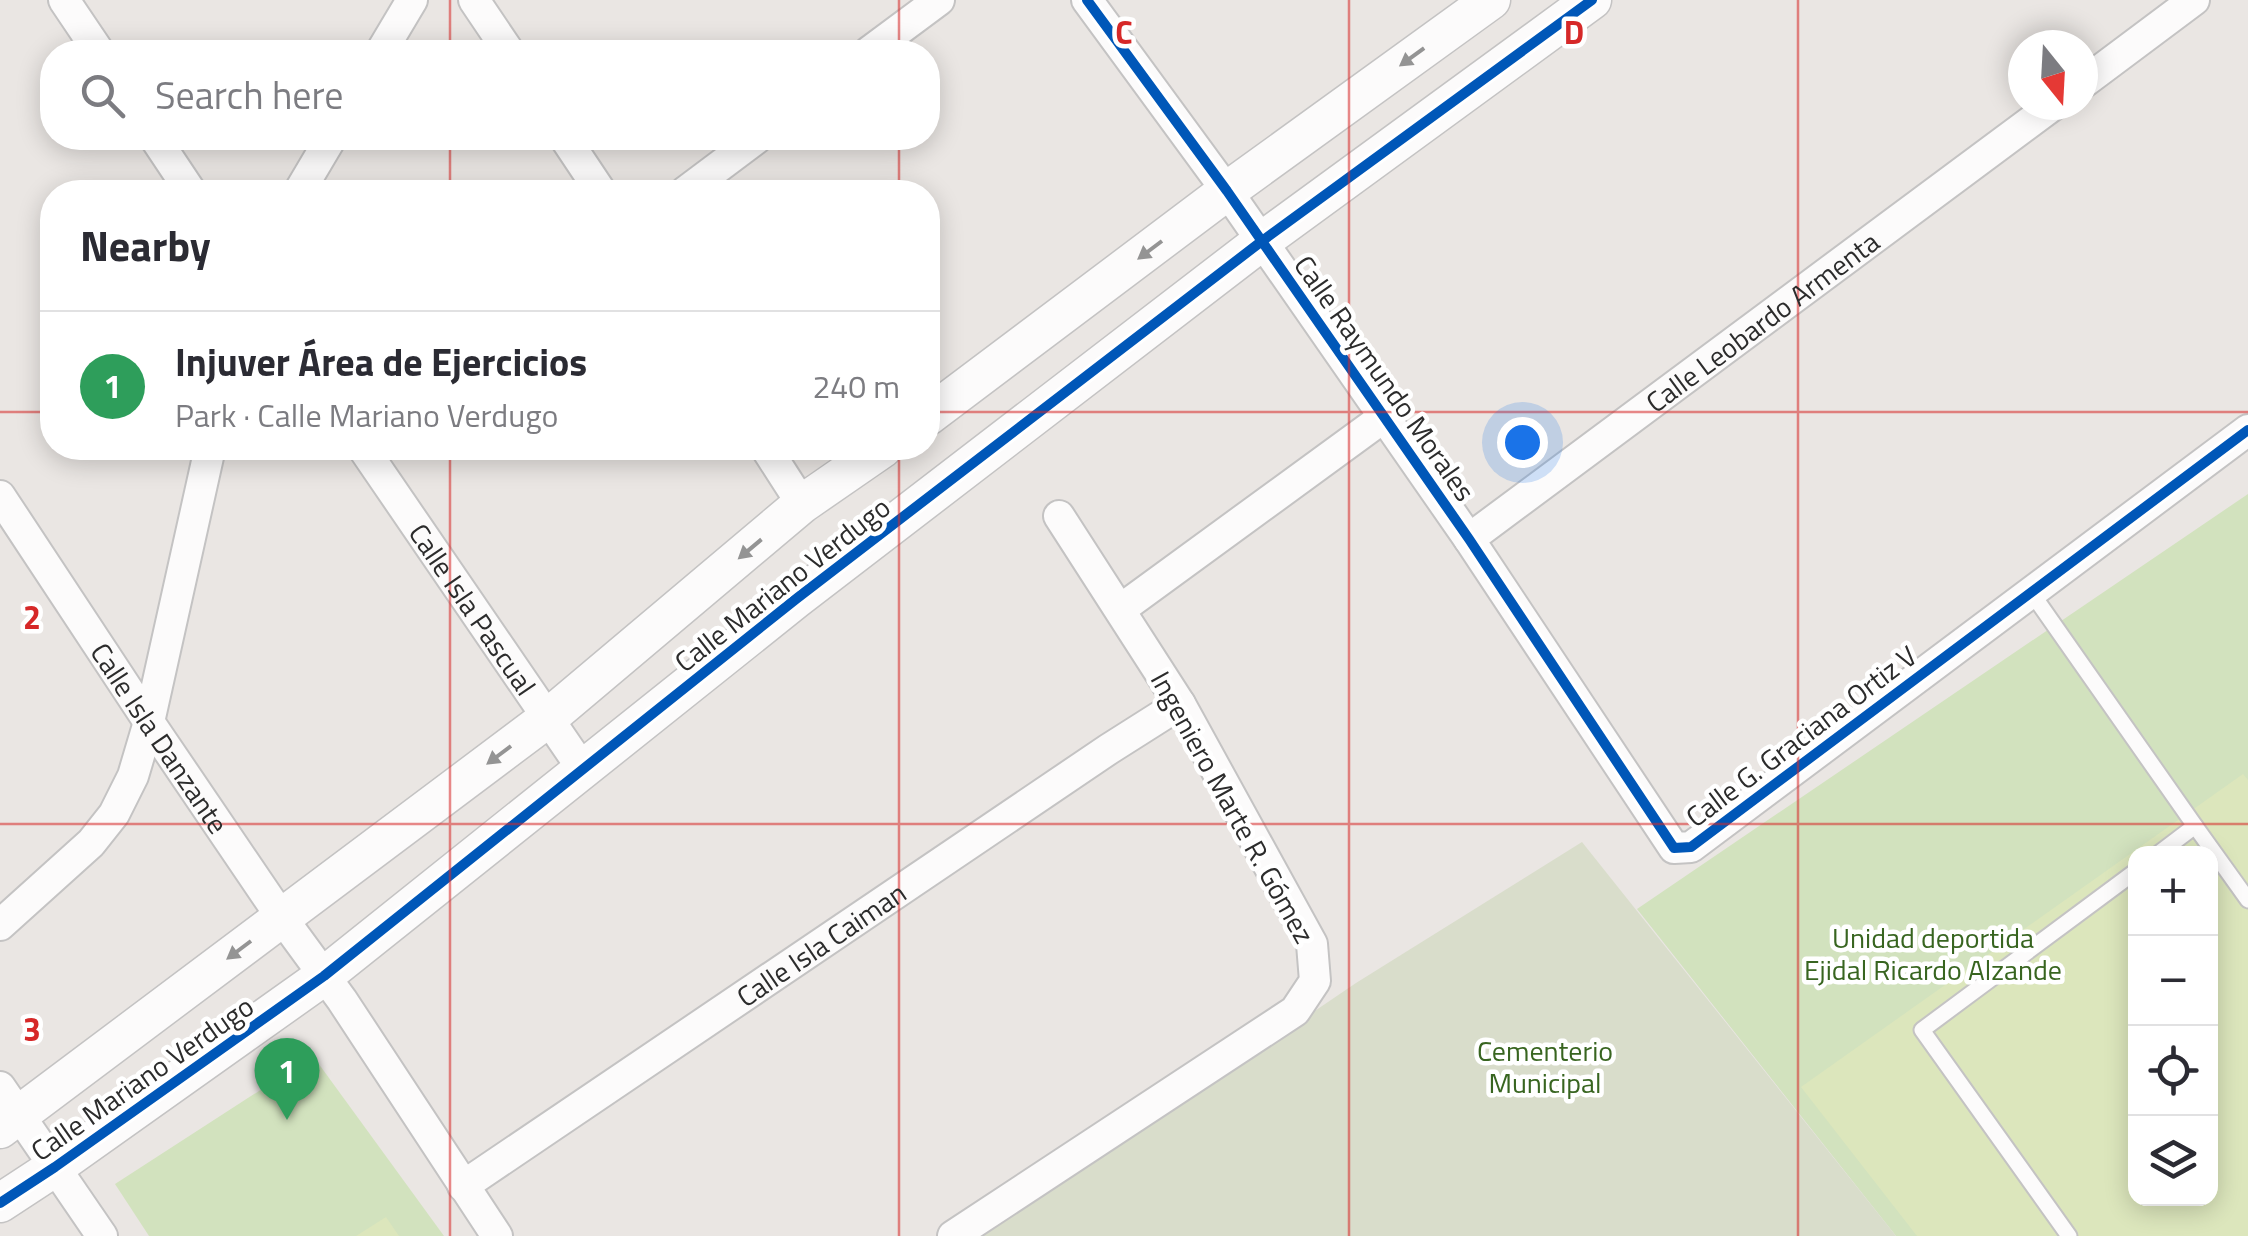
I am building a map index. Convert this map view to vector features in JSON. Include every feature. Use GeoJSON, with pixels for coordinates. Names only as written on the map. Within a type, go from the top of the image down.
{"type":"FeatureCollection","features":[{"type":"Feature","properties":{"kind":"street"},"geometry":{"type":"LineString","coordinates":[[64,0],[90,40]]}},
{"type":"Feature","properties":{"kind":"street"},"geometry":{"type":"LineString","coordinates":[[388,40],[412,0]]}},
{"type":"Feature","properties":{"kind":"street"},"geometry":{"type":"LineString","coordinates":[[474,0],[500,40]]}},
{"type":"Feature","properties":{"kind":"street"},"geometry":{"type":"LineString","coordinates":[[886,40],[938,0]]}},
{"type":"Feature","properties":{"kind":"street","name":"Calle Raymundo Morales"},"geometry":{"type":"LineString","coordinates":[[1086,0],[1262,240],[1470,539]]}},
{"type":"Feature","properties":{"kind":"street"},"geometry":{"type":"LineString","coordinates":[[940,407],[1490,0]]}},
{"type":"Feature","properties":{"kind":"street","name":"Calle Mariano Verdugo"},"geometry":{"type":"LineString","coordinates":[[0,1203],[324,976],[796,599],[1262,240],[1592,0]]}},
{"type":"Feature","properties":{"kind":"street"},"geometry":{"type":"LineString","coordinates":[[2098,71],[2194,0]]}},
{"type":"Feature","properties":{"kind":"street","name":"Calle Leobardo Armenta"},"geometry":{"type":"LineString","coordinates":[[1470,539],[2033,120]]}},
{"type":"Feature","properties":{"kind":"street"},"geometry":{"type":"LineString","coordinates":[[162,150],[183,180]]}},
{"type":"Feature","properties":{"kind":"street"},"geometry":{"type":"LineString","coordinates":[[306,180],[324,150]]}},
{"type":"Feature","properties":{"kind":"street"},"geometry":{"type":"LineString","coordinates":[[573,150],[594,180]]}},
{"type":"Feature","properties":{"kind":"street"},"geometry":{"type":"LineString","coordinates":[[701,180],[741,150]]}},
{"type":"Feature","properties":{"kind":"street"},"geometry":{"type":"LineString","coordinates":[[1121,609],[1384,417]]}},
{"type":"Feature","properties":{"kind":"street","name":"Calle G. Graciana Ortiz V"},"geometry":{"type":"LineString","coordinates":[[1470,539],[1674,848],[1682,849],[1691,847],[2248,430]]}},
{"type":"Feature","properties":{"kind":"street"},"geometry":{"type":"LineString","coordinates":[[0,925],[91,843],[114,814],[132,776],[149,722],[207,460]]}},
{"type":"Feature","properties":{"kind":"street","name":"Calle Isla Pascual"},"geometry":{"type":"LineString","coordinates":[[371,460],[584,770]]}},
{"type":"Feature","properties":{"kind":"street"},"geometry":{"type":"LineString","coordinates":[[774,460],[802,504]]}},
{"type":"Feature","properties":{"kind":"street","name":"Calle Mariano Verdugo"},"geometry":{"type":"LineString","coordinates":[[6,1110],[282,918],[548,718],[802,504],[866,460]]}},
{"type":"Feature","properties":{"kind":"street","name":"Calle Isla Danzante"},"geometry":{"type":"LineString","coordinates":[[0,496],[324,976]]}},
{"type":"Feature","properties":{"kind":"street","name":"Ingeniero Marte R. Gómez"},"geometry":{"type":"LineString","coordinates":[[953,1236],[1294,1011],[1315,981],[1312,944],[1180,704],[1059,516]]}},
{"type":"Feature","properties":{"kind":"street","name":"Calle Isla Caiman"},"geometry":{"type":"LineString","coordinates":[[463,1186],[1180,704]]}},
{"type":"Feature","properties":{"kind":"street"},"geometry":{"type":"LineString","coordinates":[[324,976],[497,1236]]}},
{"type":"Feature","properties":{"kind":"street"},"geometry":{"type":"LineString","coordinates":[[6,1110],[54,1167],[102,1236]]}},
{"type":"Feature","properties":{"kind":"lane"},"geometry":{"type":"LineString","coordinates":[[2031,592],[2248,900]]}},
{"type":"Feature","properties":{"kind":"lane"},"geometry":{"type":"LineString","coordinates":[[2169,846],[2196,826]]}},
{"type":"Feature","properties":{"kind":"lane"},"geometry":{"type":"LineString","coordinates":[[2069,1236],[1922,1030],[2128,876]]}},
{"type":"Feature","properties":{"kind":"green space","name":"Unidad deportida Ejidal Ricardo Alzande"},"geometry":{"type":"Polygon","coordinates":[[[2248,494],[2248,1236],[1896,1236],[1637,909],[2248,494]]]}},
{"type":"Feature","properties":{"kind":"green space"},"geometry":{"type":"Polygon","coordinates":[[[2243,774],[2248,780],[2248,1236],[1917,1236],[1801,1087],[2128,855],[2128,1206],[2218,1206],[2218,846],[2141,846],[2243,774]]]}},
{"type":"Feature","properties":{"kind":"green space","name":"Cementerio Municipal"},"geometry":{"type":"Polygon","coordinates":[[[1582,842],[1896,1236],[983,1236],[1356,983],[1582,842]]]}},
{"type":"Feature","properties":{"kind":"green space"},"geometry":{"type":"Polygon","coordinates":[[[313,1056],[444,1236],[149,1236],[115,1184],[313,1056]]]}},
{"type":"Feature","properties":{"kind":"green space"},"geometry":{"type":"Polygon","coordinates":[[[386,1217],[399,1236],[356,1236],[386,1217]]]}},
{"type":"Feature","properties":{"kind":"cycle path"},"geometry":{"type":"LineString","coordinates":[[1087,0],[1227,191],[1469,539],[1674,848],[1691,847],[2248,430]]}},
{"type":"Feature","properties":{"kind":"cycle path"},"geometry":{"type":"LineString","coordinates":[[0,1203],[324,976],[796,599],[1262,241],[1592,0]]}},
{"type":"Feature","properties":{"kind":"place","name":"Injuver Área de Ejercicios"},"geometry":{"type":"Point","coordinates":[287,1120]}}]}
